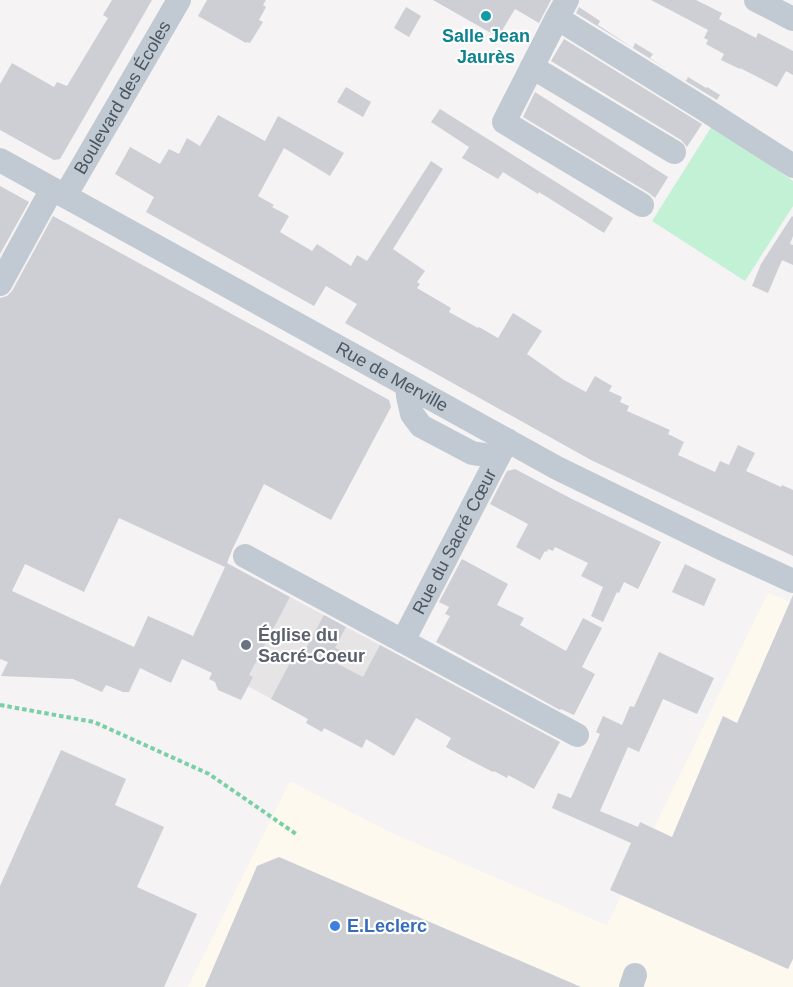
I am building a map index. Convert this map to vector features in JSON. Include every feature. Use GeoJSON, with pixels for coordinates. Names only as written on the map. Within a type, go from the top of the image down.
{"type":"FeatureCollection","features":[{"type":"Feature","properties":{"kind":"street","name":"Boulevard des Écoles"},"geometry":{"type":"LineString","coordinates":[[0,284],[179,0]]}},
{"type":"Feature","properties":{"kind":"street"},"geometry":{"type":"LineString","coordinates":[[756,0],[793,19]]}},
{"type":"Feature","properties":{"kind":"street"},"geometry":{"type":"LineString","coordinates":[[642,205],[504,122],[562,9],[704,109],[793,166]]}},
{"type":"Feature","properties":{"kind":"street"},"geometry":{"type":"LineString","coordinates":[[532,67],[674,152]]}},
{"type":"Feature","properties":{"kind":"street","name":"Rue de Merville"},"geometry":{"type":"LineString","coordinates":[[0,160],[407,385],[412,414],[422,426],[472,453],[502,449]]}},
{"type":"Feature","properties":{"kind":"street"},"geometry":{"type":"LineString","coordinates":[[502,449],[574,477],[793,580]]}},
{"type":"Feature","properties":{"kind":"street","name":"Rue du Sacré Cœur"},"geometry":{"type":"LineString","coordinates":[[403,641],[502,449]]}},
{"type":"Feature","properties":{"kind":"street"},"geometry":{"type":"LineString","coordinates":[[245,556],[578,735]]}},
{"type":"Feature","properties":{"kind":"path"},"geometry":{"type":"LineString","coordinates":[[0,705],[94,722],[209,774],[296,834]]}},
{"type":"Feature","properties":{"kind":"shaded area"},"geometry":{"type":"Polygon","coordinates":[[[768,593],[793,603],[793,987],[188,987],[290,781],[392,833],[607,925],[768,593]]]}},
{"type":"Feature","properties":{"kind":"shaded area"},"geometry":{"type":"Polygon","coordinates":[[[290,597],[408,660],[362,748],[244,684],[290,597]]]}},
{"type":"Feature","properties":{"kind":"green space"},"geometry":{"type":"Polygon","coordinates":[[[712,126],[793,181],[793,206],[745,281],[652,221],[712,126]]]}},
{"type":"Feature","properties":{"kind":"building"},"geometry":{"type":"Polygon","coordinates":[[[112,0],[152,0],[60,159],[54,160],[0,130],[0,84],[12,63],[54,87],[57,82],[67,86],[108,18],[103,15],[112,0]]]}},
{"type":"Feature","properties":{"kind":"building"},"geometry":{"type":"Polygon","coordinates":[[[207,0],[266,0],[263,5],[266,7],[259,20],[263,22],[250,43],[246,43],[198,16],[207,0]]]}},
{"type":"Feature","properties":{"kind":"building","name":"Salle Jean Jaurès"},"geometry":{"type":"Polygon","coordinates":[[[433,0],[551,0],[539,23],[515,9],[498,37],[433,0]]]}},
{"type":"Feature","properties":{"kind":"building"},"geometry":{"type":"Polygon","coordinates":[[[651,0],[696,0],[722,13],[719,19],[756,38],[758,33],[793,51],[793,75],[786,71],[777,87],[721,60],[724,54],[706,44],[708,40],[704,38],[708,30],[651,0]]]}},
{"type":"Feature","properties":{"kind":"building"},"geometry":{"type":"Polygon","coordinates":[[[406,7],[421,16],[409,37],[394,28],[406,7]]]}},
{"type":"Feature","properties":{"kind":"building"},"geometry":{"type":"Polygon","coordinates":[[[579,7],[600,21],[598,25],[633,48],[635,43],[653,54],[650,58],[667,69],[576,13],[579,7]]]}},
{"type":"Feature","properties":{"kind":"building"},"geometry":{"type":"Polygon","coordinates":[[[564,39],[702,124],[687,147],[681,140],[551,61],[564,39]]]}},
{"type":"Feature","properties":{"kind":"building"},"geometry":{"type":"Polygon","coordinates":[[[674,74],[686,81],[688,77],[720,95],[717,100],[674,74]]]}},
{"type":"Feature","properties":{"kind":"building"},"geometry":{"type":"Polygon","coordinates":[[[346,87],[371,102],[363,117],[337,102],[346,87]]]}},
{"type":"Feature","properties":{"kind":"building"},"geometry":{"type":"Polygon","coordinates":[[[535,92],[668,177],[655,198],[523,117],[535,92]]]}},
{"type":"Feature","properties":{"kind":"building"},"geometry":{"type":"Polygon","coordinates":[[[440,109],[613,218],[604,233],[503,172],[498,179],[462,158],[469,147],[431,122],[440,109]]]}},
{"type":"Feature","properties":{"kind":"building"},"geometry":{"type":"Polygon","coordinates":[[[218,115],[265,141],[278,116],[344,153],[330,176],[284,148],[258,196],[289,216],[280,232],[312,251],[317,244],[351,266],[357,255],[367,261],[431,161],[443,169],[393,249],[425,271],[417,282],[420,284],[417,288],[451,308],[449,312],[498,338],[513,313],[542,331],[527,354],[564,380],[586,392],[595,376],[612,386],[609,391],[622,397],[620,402],[629,406],[627,411],[670,430],[668,434],[684,442],[678,455],[715,472],[720,461],[729,465],[738,445],[755,453],[746,471],[793,490],[793,556],[591,460],[345,323],[357,304],[326,286],[314,306],[146,212],[154,197],[115,174],[130,147],[160,164],[169,149],[179,154],[187,138],[200,146],[218,115]]]}},
{"type":"Feature","properties":{"kind":"building"},"geometry":{"type":"Polygon","coordinates":[[[0,186],[29,202],[0,254],[0,186]]]}},
{"type":"Feature","properties":{"kind":"building"},"geometry":{"type":"Polygon","coordinates":[[[53,216],[389,400],[391,407],[331,520],[264,484],[227,563],[290,597],[249,675],[253,677],[241,700],[218,690],[215,682],[209,679],[212,673],[182,659],[171,683],[140,668],[129,692],[106,685],[102,692],[73,679],[1,676],[8,662],[0,659],[0,298],[12,291],[53,216]],[[119,518],[84,592],[25,564],[12,591],[134,647],[148,616],[193,636],[225,567],[119,518]]]}},
{"type":"Feature","properties":{"kind":"building"},"geometry":{"type":"Polygon","coordinates":[[[792,216],[793,236],[790,244],[793,245],[793,265],[782,260],[768,293],[752,286],[761,264],[792,216]]]}},
{"type":"Feature","properties":{"kind":"building"},"geometry":{"type":"Polygon","coordinates":[[[515,469],[661,542],[638,589],[624,582],[603,622],[591,616],[603,587],[581,576],[588,563],[555,547],[553,551],[548,549],[547,552],[545,551],[540,560],[516,547],[528,524],[490,504],[507,471],[515,469]]]}},
{"type":"Feature","properties":{"kind":"building"},"geometry":{"type":"Polygon","coordinates":[[[462,559],[508,584],[497,605],[524,618],[520,625],[566,651],[583,618],[602,628],[582,667],[595,674],[574,715],[560,710],[436,642],[450,616],[445,614],[449,607],[439,602],[462,559]]]}},
{"type":"Feature","properties":{"kind":"building"},"geometry":{"type":"Polygon","coordinates":[[[685,564],[716,579],[704,606],[672,592],[685,564]]]}},
{"type":"Feature","properties":{"kind":"building"},"geometry":{"type":"Polygon","coordinates":[[[793,595],[793,959],[788,969],[610,890],[631,843],[552,808],[558,793],[571,798],[600,734],[596,732],[603,716],[622,725],[630,706],[634,707],[659,652],[714,678],[697,714],[663,699],[639,752],[628,747],[600,811],[638,827],[640,822],[672,837],[723,716],[737,723],[793,595]]]}},
{"type":"Feature","properties":{"kind":"building"},"geometry":{"type":"Polygon","coordinates":[[[324,615],[346,627],[335,648],[340,650],[334,662],[363,677],[380,645],[560,742],[534,789],[508,775],[507,778],[493,772],[446,747],[451,738],[416,718],[394,756],[366,739],[362,748],[324,728],[322,732],[306,723],[308,719],[271,699],[292,659],[298,663],[324,615]]]}},
{"type":"Feature","properties":{"kind":"building"},"geometry":{"type":"Polygon","coordinates":[[[61,750],[126,779],[115,805],[164,827],[137,887],[197,914],[164,987],[0,987],[0,886],[61,750]]]}},
{"type":"Feature","properties":{"kind":"building","name":"E.Leclerc"},"geometry":{"type":"Polygon","coordinates":[[[279,857],[581,987],[205,987],[257,866],[279,857]]]}},
{"type":"Feature","properties":{"kind":"place","name":"Salle Jean Jaurès"},"geometry":{"type":"Point","coordinates":[486,16]}},
{"type":"Feature","properties":{"kind":"place","name":"Église du Sacré-Coeur"},"geometry":{"type":"Point","coordinates":[246,645]}},
{"type":"Feature","properties":{"kind":"place","name":"E.Leclerc"},"geometry":{"type":"Point","coordinates":[335,926]}}]}
